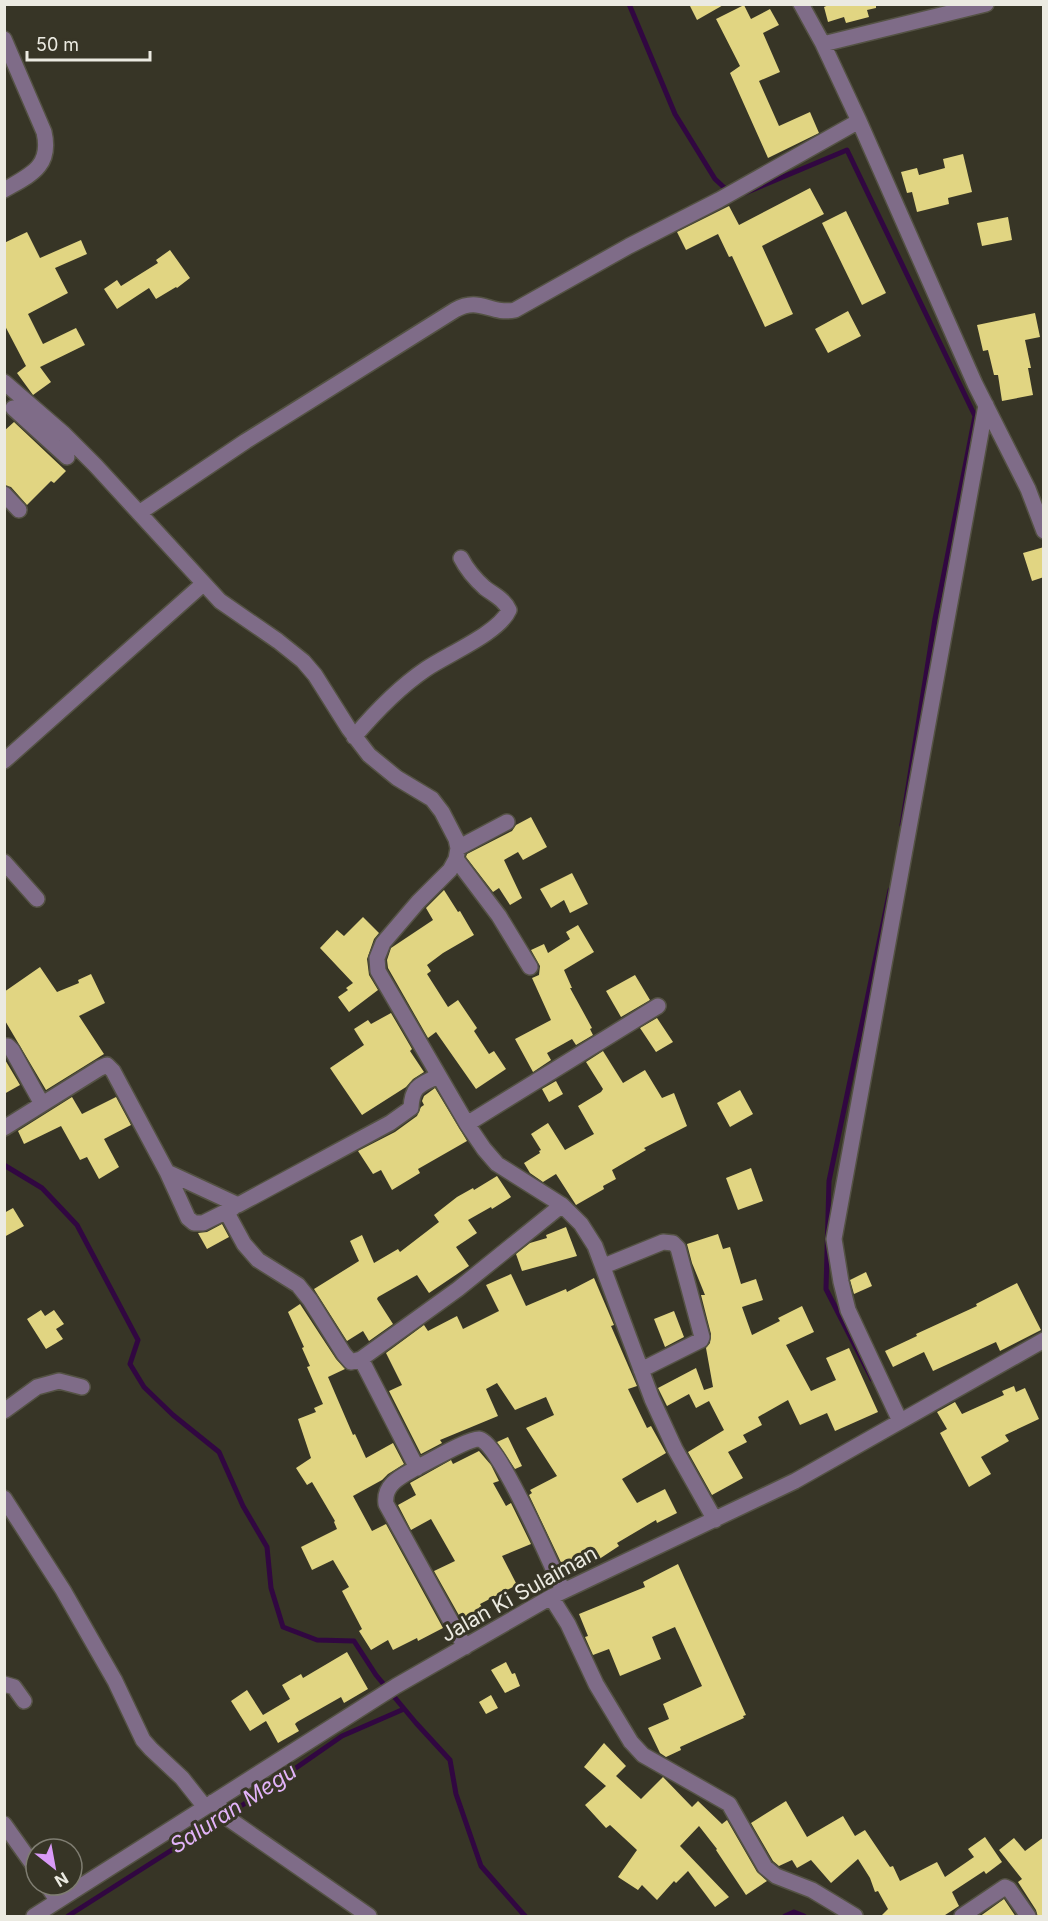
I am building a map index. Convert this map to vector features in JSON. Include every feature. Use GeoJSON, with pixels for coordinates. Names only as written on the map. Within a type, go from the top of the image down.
{"type":"FeatureCollection","features":[{"type":"Feature","properties":{"kind":"street"},"geometry":{"type":"LineString","coordinates":[[801,4],[823,44],[859,121],[986,405],[1028,489],[1044,531]]}},
{"type":"Feature","properties":{"kind":"street"},"geometry":{"type":"LineString","coordinates":[[823,44],[986,4]]}},
{"type":"Feature","properties":{"kind":"street"},"geometry":{"type":"LineString","coordinates":[[4,39],[47,144],[40,166],[4,190]]}},
{"type":"Feature","properties":{"kind":"street"},"geometry":{"type":"LineString","coordinates":[[139,513],[246,441],[466,304],[477,304],[503,312],[515,310],[629,246],[719,200],[859,121]]}},
{"type":"Feature","properties":{"kind":"street"},"geometry":{"type":"LineString","coordinates":[[4,382],[14,407],[67,457]]}},
{"type":"Feature","properties":{"kind":"street"},"geometry":{"type":"LineString","coordinates":[[900,1421],[848,1310],[834,1239],[986,405]]}},
{"type":"Feature","properties":{"kind":"street"},"geometry":{"type":"LineString","coordinates":[[14,407],[72,441],[227,608],[278,641],[303,661],[315,675],[354,737],[375,760],[405,784],[432,799],[452,828],[457,854],[530,967]]}},
{"type":"Feature","properties":{"kind":"street"},"geometry":{"type":"LineString","coordinates":[[4,495],[19,510]]}},
{"type":"Feature","properties":{"kind":"street"},"geometry":{"type":"LineString","coordinates":[[354,737],[379,707],[396,692],[426,669],[487,633],[506,618],[509,610],[505,603],[467,570],[461,558]]}},
{"type":"Feature","properties":{"kind":"street"},"geometry":{"type":"LineString","coordinates":[[4,761],[203,584]]}},
{"type":"Feature","properties":{"kind":"street"},"geometry":{"type":"LineString","coordinates":[[507,822],[457,854],[450,870],[418,902],[383,943],[377,958],[378,971],[438,1076],[484,1149],[497,1164],[562,1205],[581,1224],[595,1246],[652,1400],[675,1449],[715,1520]]}},
{"type":"Feature","properties":{"kind":"street"},"geometry":{"type":"LineString","coordinates":[[4,862],[37,899]]}},
{"type":"Feature","properties":{"kind":"street"},"geometry":{"type":"LineString","coordinates":[[467,1124],[658,1006]]}},
{"type":"Feature","properties":{"kind":"street"},"geometry":{"type":"LineString","coordinates":[[4,1046],[12,1050],[42,1104]]}},
{"type":"Feature","properties":{"kind":"street"},"geometry":{"type":"LineString","coordinates":[[4,1128],[107,1065],[113,1071],[190,1221],[199,1224],[390,1124],[411,1107],[412,1092],[438,1076]]}},
{"type":"Feature","properties":{"kind":"street"},"geometry":{"type":"LineString","coordinates":[[166,1172],[232,1208],[244,1244],[258,1260],[298,1285],[349,1360],[356,1361],[458,1289],[562,1205]]}},
{"type":"Feature","properties":{"kind":"street"},"geometry":{"type":"LineString","coordinates":[[604,1266],[663,1242],[673,1243],[678,1248],[702,1337],[696,1344],[641,1370]]}},
{"type":"Feature","properties":{"kind":"street","name":"Jalan Ki Sulaiman"},"geometry":{"type":"LineString","coordinates":[[34,1917],[57,1900],[217,1810],[390,1690],[557,1594],[795,1481],[1044,1340]]}},
{"type":"Feature","properties":{"kind":"street"},"geometry":{"type":"LineString","coordinates":[[361,1359],[417,1468]]}},
{"type":"Feature","properties":{"kind":"street"},"geometry":{"type":"LineString","coordinates":[[4,1411],[37,1387],[59,1381],[82,1387]]}},
{"type":"Feature","properties":{"kind":"street"},"geometry":{"type":"LineString","coordinates":[[465,1647],[385,1499],[389,1486],[396,1480],[465,1443],[477,1439],[491,1447],[514,1488],[566,1620],[596,1684],[631,1742],[643,1755],[729,1804],[765,1866],[776,1876],[812,1890],[855,1917]]}},
{"type":"Feature","properties":{"kind":"street"},"geometry":{"type":"LineString","coordinates":[[4,1498],[63,1590],[115,1681],[143,1740],[217,1810],[369,1917]]}},
{"type":"Feature","properties":{"kind":"street"},"geometry":{"type":"LineString","coordinates":[[4,1683],[14,1687],[24,1701]]}},
{"type":"Feature","properties":{"kind":"street"},"geometry":{"type":"LineString","coordinates":[[4,1824],[24,1852]]}},
{"type":"Feature","properties":{"kind":"street"},"geometry":{"type":"LineString","coordinates":[[962,1917],[1005,1887],[1009,1889],[1028,1917]]}},
{"type":"Feature","properties":{"kind":"building"},"geometry":{"type":"Polygon","coordinates":[[[689,4],[725,4],[697,20],[689,4]]]}},
{"type":"Feature","properties":{"kind":"building"},"geometry":{"type":"Polygon","coordinates":[[[831,4],[876,4],[876,8],[867,10],[869,17],[846,23],[844,17],[828,22],[824,7],[831,4]]]}},
{"type":"Feature","properties":{"kind":"building"},"geometry":{"type":"Polygon","coordinates":[[[744,5],[751,19],[770,9],[779,25],[763,33],[780,72],[759,81],[779,126],[810,112],[819,133],[768,158],[730,73],[740,66],[716,19],[744,5]]]}},
{"type":"Feature","properties":{"kind":"building"},"geometry":{"type":"Polygon","coordinates":[[[963,154],[972,192],[948,198],[949,204],[917,212],[912,192],[907,193],[901,172],[917,168],[919,175],[945,168],[943,159],[963,154]]]}},
{"type":"Feature","properties":{"kind":"building"},"geometry":{"type":"Polygon","coordinates":[[[810,188],[824,214],[762,246],[793,314],[765,327],[732,256],[729,257],[718,234],[686,250],[677,232],[729,206],[739,225],[810,188]]]}},
{"type":"Feature","properties":{"kind":"building"},"geometry":{"type":"Polygon","coordinates":[[[846,211],[886,293],[862,305],[822,223],[846,211]]]}},
{"type":"Feature","properties":{"kind":"building"},"geometry":{"type":"Polygon","coordinates":[[[1008,217],[1012,240],[982,246],[977,223],[1008,217]]]}},
{"type":"Feature","properties":{"kind":"building"},"geometry":{"type":"Polygon","coordinates":[[[27,232],[40,258],[81,240],[87,254],[55,268],[68,293],[28,314],[43,344],[76,328],[85,345],[40,367],[51,382],[33,395],[17,373],[26,366],[4,324],[4,243],[27,232]]]}},
{"type":"Feature","properties":{"kind":"building"},"geometry":{"type":"Polygon","coordinates":[[[170,250],[190,278],[156,299],[149,288],[117,309],[104,289],[117,280],[121,286],[158,263],[156,260],[170,250]]]}},
{"type":"Feature","properties":{"kind":"building"},"geometry":{"type":"Polygon","coordinates":[[[848,311],[861,336],[828,353],[815,329],[848,311]]]}},
{"type":"Feature","properties":{"kind":"building"},"geometry":{"type":"Polygon","coordinates":[[[1035,313],[1040,337],[1025,340],[1031,368],[1028,368],[1033,395],[1002,401],[998,375],[994,375],[988,350],[983,351],[977,325],[1035,313]]]}},
{"type":"Feature","properties":{"kind":"building"},"geometry":{"type":"Polygon","coordinates":[[[14,422],[66,471],[54,483],[51,481],[27,505],[11,487],[4,485],[4,431],[14,422]]]}},
{"type":"Feature","properties":{"kind":"building"},"geometry":{"type":"Polygon","coordinates":[[[1044,547],[1044,577],[1032,581],[1023,553],[1044,547]]]}},
{"type":"Feature","properties":{"kind":"building"},"geometry":{"type":"Polygon","coordinates":[[[531,817],[547,847],[523,860],[518,852],[504,860],[522,898],[510,905],[499,888],[493,892],[466,857],[467,854],[512,831],[516,825],[531,817]]]}},
{"type":"Feature","properties":{"kind":"building"},"geometry":{"type":"Polygon","coordinates":[[[572,873],[588,904],[570,913],[564,900],[551,908],[540,889],[572,873]]]}},
{"type":"Feature","properties":{"kind":"building"},"geometry":{"type":"Polygon","coordinates":[[[444,890],[474,935],[427,965],[431,971],[427,974],[448,1007],[458,1000],[477,1028],[474,1031],[489,1054],[494,1051],[506,1069],[476,1089],[436,1032],[428,1038],[388,968],[387,960],[391,948],[433,920],[426,908],[444,890]]]}},
{"type":"Feature","properties":{"kind":"building"},"geometry":{"type":"Polygon","coordinates":[[[363,917],[379,933],[374,939],[367,959],[369,975],[378,990],[349,1012],[338,997],[353,983],[320,948],[337,930],[344,936],[363,917]]]}},
{"type":"Feature","properties":{"kind":"building"},"geometry":{"type":"Polygon","coordinates":[[[578,925],[594,952],[564,970],[572,988],[570,988],[592,1028],[590,1029],[593,1035],[576,1045],[572,1039],[547,1053],[551,1060],[533,1072],[515,1039],[551,1020],[532,978],[539,975],[540,966],[531,950],[544,944],[548,953],[570,939],[566,932],[578,925]]]}},
{"type":"Feature","properties":{"kind":"building"},"geometry":{"type":"Polygon","coordinates":[[[40,967],[57,992],[79,983],[78,980],[91,974],[105,1003],[79,1016],[104,1054],[46,1090],[4,1019],[4,992],[40,967]]]}},
{"type":"Feature","properties":{"kind":"building"},"geometry":{"type":"Polygon","coordinates":[[[635,975],[650,1000],[621,1017],[606,991],[635,975]]]}},
{"type":"Feature","properties":{"kind":"building"},"geometry":{"type":"Polygon","coordinates":[[[391,1013],[412,1049],[410,1051],[424,1072],[406,1087],[362,1115],[330,1068],[364,1045],[354,1029],[368,1020],[371,1024],[391,1013]]]}},
{"type":"Feature","properties":{"kind":"building"},"geometry":{"type":"Polygon","coordinates":[[[657,1018],[673,1042],[656,1052],[640,1028],[657,1018]]]}},
{"type":"Feature","properties":{"kind":"building"},"geometry":{"type":"Polygon","coordinates":[[[603,1051],[623,1083],[645,1070],[662,1098],[674,1093],[687,1126],[644,1148],[646,1150],[612,1170],[616,1179],[603,1186],[604,1189],[576,1205],[556,1174],[543,1182],[530,1173],[524,1163],[541,1150],[531,1134],[548,1123],[565,1150],[594,1134],[578,1106],[603,1089],[586,1062],[603,1051]]]}},
{"type":"Feature","properties":{"kind":"building"},"geometry":{"type":"Polygon","coordinates":[[[4,1058],[20,1085],[4,1094],[4,1058]]]}},
{"type":"Feature","properties":{"kind":"building"},"geometry":{"type":"Polygon","coordinates":[[[556,1081],[563,1094],[549,1102],[542,1089],[556,1081]]]}},
{"type":"Feature","properties":{"kind":"building"},"geometry":{"type":"Polygon","coordinates":[[[435,1088],[467,1141],[418,1169],[420,1173],[392,1190],[381,1170],[373,1174],[358,1151],[395,1132],[417,1116],[424,1105],[422,1101],[424,1096],[435,1088]]]}},
{"type":"Feature","properties":{"kind":"building"},"geometry":{"type":"Polygon","coordinates":[[[740,1090],[753,1114],[730,1127],[717,1103],[740,1090]]]}},
{"type":"Feature","properties":{"kind":"building"},"geometry":{"type":"Polygon","coordinates":[[[72,1097],[82,1114],[116,1097],[131,1125],[104,1139],[119,1167],[99,1179],[87,1157],[80,1160],[61,1126],[24,1144],[18,1131],[72,1097]]]}},
{"type":"Feature","properties":{"kind":"building"},"geometry":{"type":"Polygon","coordinates":[[[751,1168],[763,1201],[738,1210],[726,1178],[751,1168]]]}},
{"type":"Feature","properties":{"kind":"building"},"geometry":{"type":"Polygon","coordinates":[[[497,1176],[511,1197],[468,1220],[477,1233],[456,1247],[469,1266],[429,1293],[417,1275],[378,1297],[377,1299],[393,1324],[369,1341],[363,1331],[347,1341],[314,1289],[359,1261],[350,1241],[362,1235],[374,1263],[398,1249],[400,1252],[439,1222],[434,1215],[457,1197],[497,1176]]]}},
{"type":"Feature","properties":{"kind":"building"},"geometry":{"type":"Polygon","coordinates":[[[13,1208],[24,1226],[4,1237],[4,1213],[13,1208]]]}},
{"type":"Feature","properties":{"kind":"building"},"geometry":{"type":"Polygon","coordinates":[[[222,1224],[229,1237],[207,1249],[198,1233],[207,1232],[222,1224]]]}},
{"type":"Feature","properties":{"kind":"building"},"geometry":{"type":"Polygon","coordinates":[[[566,1227],[577,1256],[522,1271],[516,1254],[530,1243],[547,1238],[546,1235],[566,1227]]]}},
{"type":"Feature","properties":{"kind":"building"},"geometry":{"type":"Polygon","coordinates":[[[718,1234],[723,1249],[730,1247],[741,1284],[756,1279],[763,1300],[742,1307],[752,1335],[780,1321],[778,1318],[802,1306],[814,1332],[786,1345],[811,1391],[836,1380],[826,1358],[849,1348],[878,1412],[835,1431],[827,1413],[800,1425],[788,1400],[758,1417],[762,1425],[743,1435],[747,1442],[728,1452],[743,1478],[712,1495],[688,1452],[724,1430],[709,1401],[696,1408],[689,1394],[667,1406],[658,1388],[696,1368],[704,1390],[713,1387],[706,1348],[710,1343],[711,1334],[701,1295],[705,1295],[687,1244],[718,1234]]]}},
{"type":"Feature","properties":{"kind":"building"},"geometry":{"type":"Polygon","coordinates":[[[866,1272],[872,1286],[854,1294],[850,1280],[866,1272]]]}},
{"type":"Feature","properties":{"kind":"building"},"geometry":{"type":"Polygon","coordinates":[[[511,1274],[526,1306],[566,1289],[567,1292],[594,1278],[614,1325],[611,1326],[637,1386],[628,1389],[647,1428],[651,1426],[666,1453],[622,1479],[637,1503],[665,1489],[677,1513],[657,1523],[656,1520],[617,1543],[619,1546],[584,1569],[582,1566],[567,1575],[529,1495],[532,1493],[530,1490],[557,1476],[526,1428],[554,1415],[546,1397],[515,1410],[497,1383],[486,1389],[498,1416],[440,1440],[442,1443],[421,1454],[389,1391],[402,1385],[386,1353],[424,1325],[428,1331],[457,1316],[463,1329],[499,1311],[486,1285],[511,1274]]]}},
{"type":"Feature","properties":{"kind":"building"},"geometry":{"type":"Polygon","coordinates":[[[1017,1283],[1041,1330],[1000,1351],[996,1342],[933,1371],[924,1352],[893,1367],[885,1351],[977,1306],[976,1304],[1017,1283]]]}},
{"type":"Feature","properties":{"kind":"building"},"geometry":{"type":"Polygon","coordinates":[[[300,1304],[345,1369],[328,1377],[353,1435],[355,1434],[366,1458],[393,1443],[404,1464],[382,1480],[353,1496],[372,1531],[386,1524],[443,1628],[418,1641],[417,1638],[393,1650],[388,1640],[371,1650],[359,1631],[362,1629],[342,1591],[349,1587],[333,1560],[312,1570],[301,1547],[337,1529],[335,1521],[312,1482],[307,1485],[296,1468],[311,1458],[298,1419],[316,1412],[314,1408],[323,1404],[307,1367],[310,1366],[302,1348],[304,1347],[288,1312],[300,1304]]]}},
{"type":"Feature","properties":{"kind":"building"},"geometry":{"type":"Polygon","coordinates":[[[41,1310],[45,1316],[54,1310],[64,1324],[56,1329],[63,1339],[46,1349],[27,1319],[41,1310]]]}},
{"type":"Feature","properties":{"kind":"building"},"geometry":{"type":"Polygon","coordinates":[[[674,1311],[684,1337],[665,1347],[654,1319],[674,1311]]]}},
{"type":"Feature","properties":{"kind":"building"},"geometry":{"type":"Polygon","coordinates":[[[1014,1386],[1016,1392],[1025,1388],[1039,1419],[1005,1435],[1009,1441],[981,1457],[991,1474],[969,1487],[940,1433],[947,1429],[937,1412],[955,1402],[962,1414],[1004,1395],[1002,1391],[1014,1386]]]}},
{"type":"Feature","properties":{"kind":"building"},"geometry":{"type":"Polygon","coordinates":[[[508,1437],[522,1466],[515,1469],[497,1442],[508,1437]]]}},
{"type":"Feature","properties":{"kind":"building"},"geometry":{"type":"Polygon","coordinates":[[[479,1451],[491,1465],[499,1481],[493,1483],[506,1506],[511,1503],[531,1544],[502,1556],[517,1585],[480,1604],[483,1609],[461,1619],[434,1571],[455,1561],[431,1519],[411,1530],[398,1505],[416,1495],[410,1483],[451,1460],[453,1464],[479,1451]]]}},
{"type":"Feature","properties":{"kind":"building"},"geometry":{"type":"Polygon","coordinates":[[[678,1564],[746,1715],[743,1716],[744,1718],[680,1747],[681,1750],[666,1757],[660,1753],[648,1728],[669,1719],[663,1704],[702,1686],[675,1627],[652,1637],[661,1659],[620,1676],[609,1649],[593,1655],[579,1614],[645,1587],[643,1582],[678,1564]]]}},
{"type":"Feature","properties":{"kind":"building"},"geometry":{"type":"Polygon","coordinates":[[[347,1652],[368,1689],[344,1703],[341,1697],[297,1722],[295,1724],[299,1731],[278,1743],[266,1721],[250,1731],[231,1701],[247,1690],[263,1715],[290,1699],[282,1685],[301,1674],[303,1678],[347,1652]]]}},
{"type":"Feature","properties":{"kind":"building"},"geometry":{"type":"Polygon","coordinates":[[[506,1662],[512,1674],[515,1673],[520,1686],[505,1693],[491,1670],[506,1662]]]}},
{"type":"Feature","properties":{"kind":"building"},"geometry":{"type":"Polygon","coordinates":[[[491,1695],[498,1708],[486,1714],[479,1702],[491,1695]]]}},
{"type":"Feature","properties":{"kind":"building"},"geometry":{"type":"Polygon","coordinates":[[[604,1743],[626,1766],[616,1776],[641,1799],[663,1777],[692,1807],[698,1801],[722,1824],[727,1820],[757,1872],[767,1881],[746,1895],[717,1849],[699,1826],[680,1846],[729,1897],[715,1907],[688,1871],[676,1883],[674,1881],[657,1900],[642,1885],[638,1890],[618,1877],[637,1850],[610,1825],[606,1828],[585,1805],[606,1786],[584,1767],[604,1743]]]}},
{"type":"Feature","properties":{"kind":"building"},"geometry":{"type":"Polygon","coordinates":[[[786,1801],[807,1837],[843,1816],[855,1836],[865,1830],[890,1867],[893,1866],[900,1881],[937,1862],[945,1877],[974,1857],[968,1849],[985,1837],[1002,1862],[986,1874],[984,1871],[952,1892],[959,1906],[942,1917],[880,1917],[888,1909],[878,1891],[875,1892],[870,1878],[858,1859],[831,1883],[811,1860],[797,1868],[792,1860],[779,1866],[773,1861],[751,1823],[786,1801]]]}},
{"type":"Feature","properties":{"kind":"building"},"geometry":{"type":"Polygon","coordinates":[[[1044,1837],[1044,1917],[1038,1917],[1018,1882],[1022,1879],[999,1850],[1014,1838],[1025,1851],[1044,1837]]]}},
{"type":"Feature","properties":{"kind":"building"},"geometry":{"type":"Polygon","coordinates":[[[1004,1899],[1016,1917],[979,1917],[1004,1899]]]}},
{"type":"Feature","properties":{"kind":"waterway"},"geometry":{"type":"LineString","coordinates":[[629,4],[675,114],[715,179],[729,192]]}},
{"type":"Feature","properties":{"kind":"waterway"},"geometry":{"type":"LineString","coordinates":[[745,193],[847,150],[975,416],[935,619],[902,825]]}},
{"type":"Feature","properties":{"kind":"waterway"},"geometry":{"type":"LineString","coordinates":[[872,1379],[826,1289],[829,1181],[890,890]]}},
{"type":"Feature","properties":{"kind":"waterway"},"geometry":{"type":"LineString","coordinates":[[4,1165],[42,1188],[77,1225],[138,1340],[130,1364],[144,1387],[173,1415],[219,1452],[243,1506],[267,1547],[271,1588],[283,1627],[317,1640],[354,1641],[376,1675],[450,1760],[456,1794],[481,1866],[525,1916]]}},
{"type":"Feature","properties":{"kind":"waterway","name":"Saluran Megu"},"geometry":{"type":"LineString","coordinates":[[68,1916],[244,1804],[342,1736],[404,1709]]}},
{"type":"Feature","properties":{"kind":"waterway"},"geometry":{"type":"LineString","coordinates":[[785,1916],[794,1912],[804,1916]]}}]}
